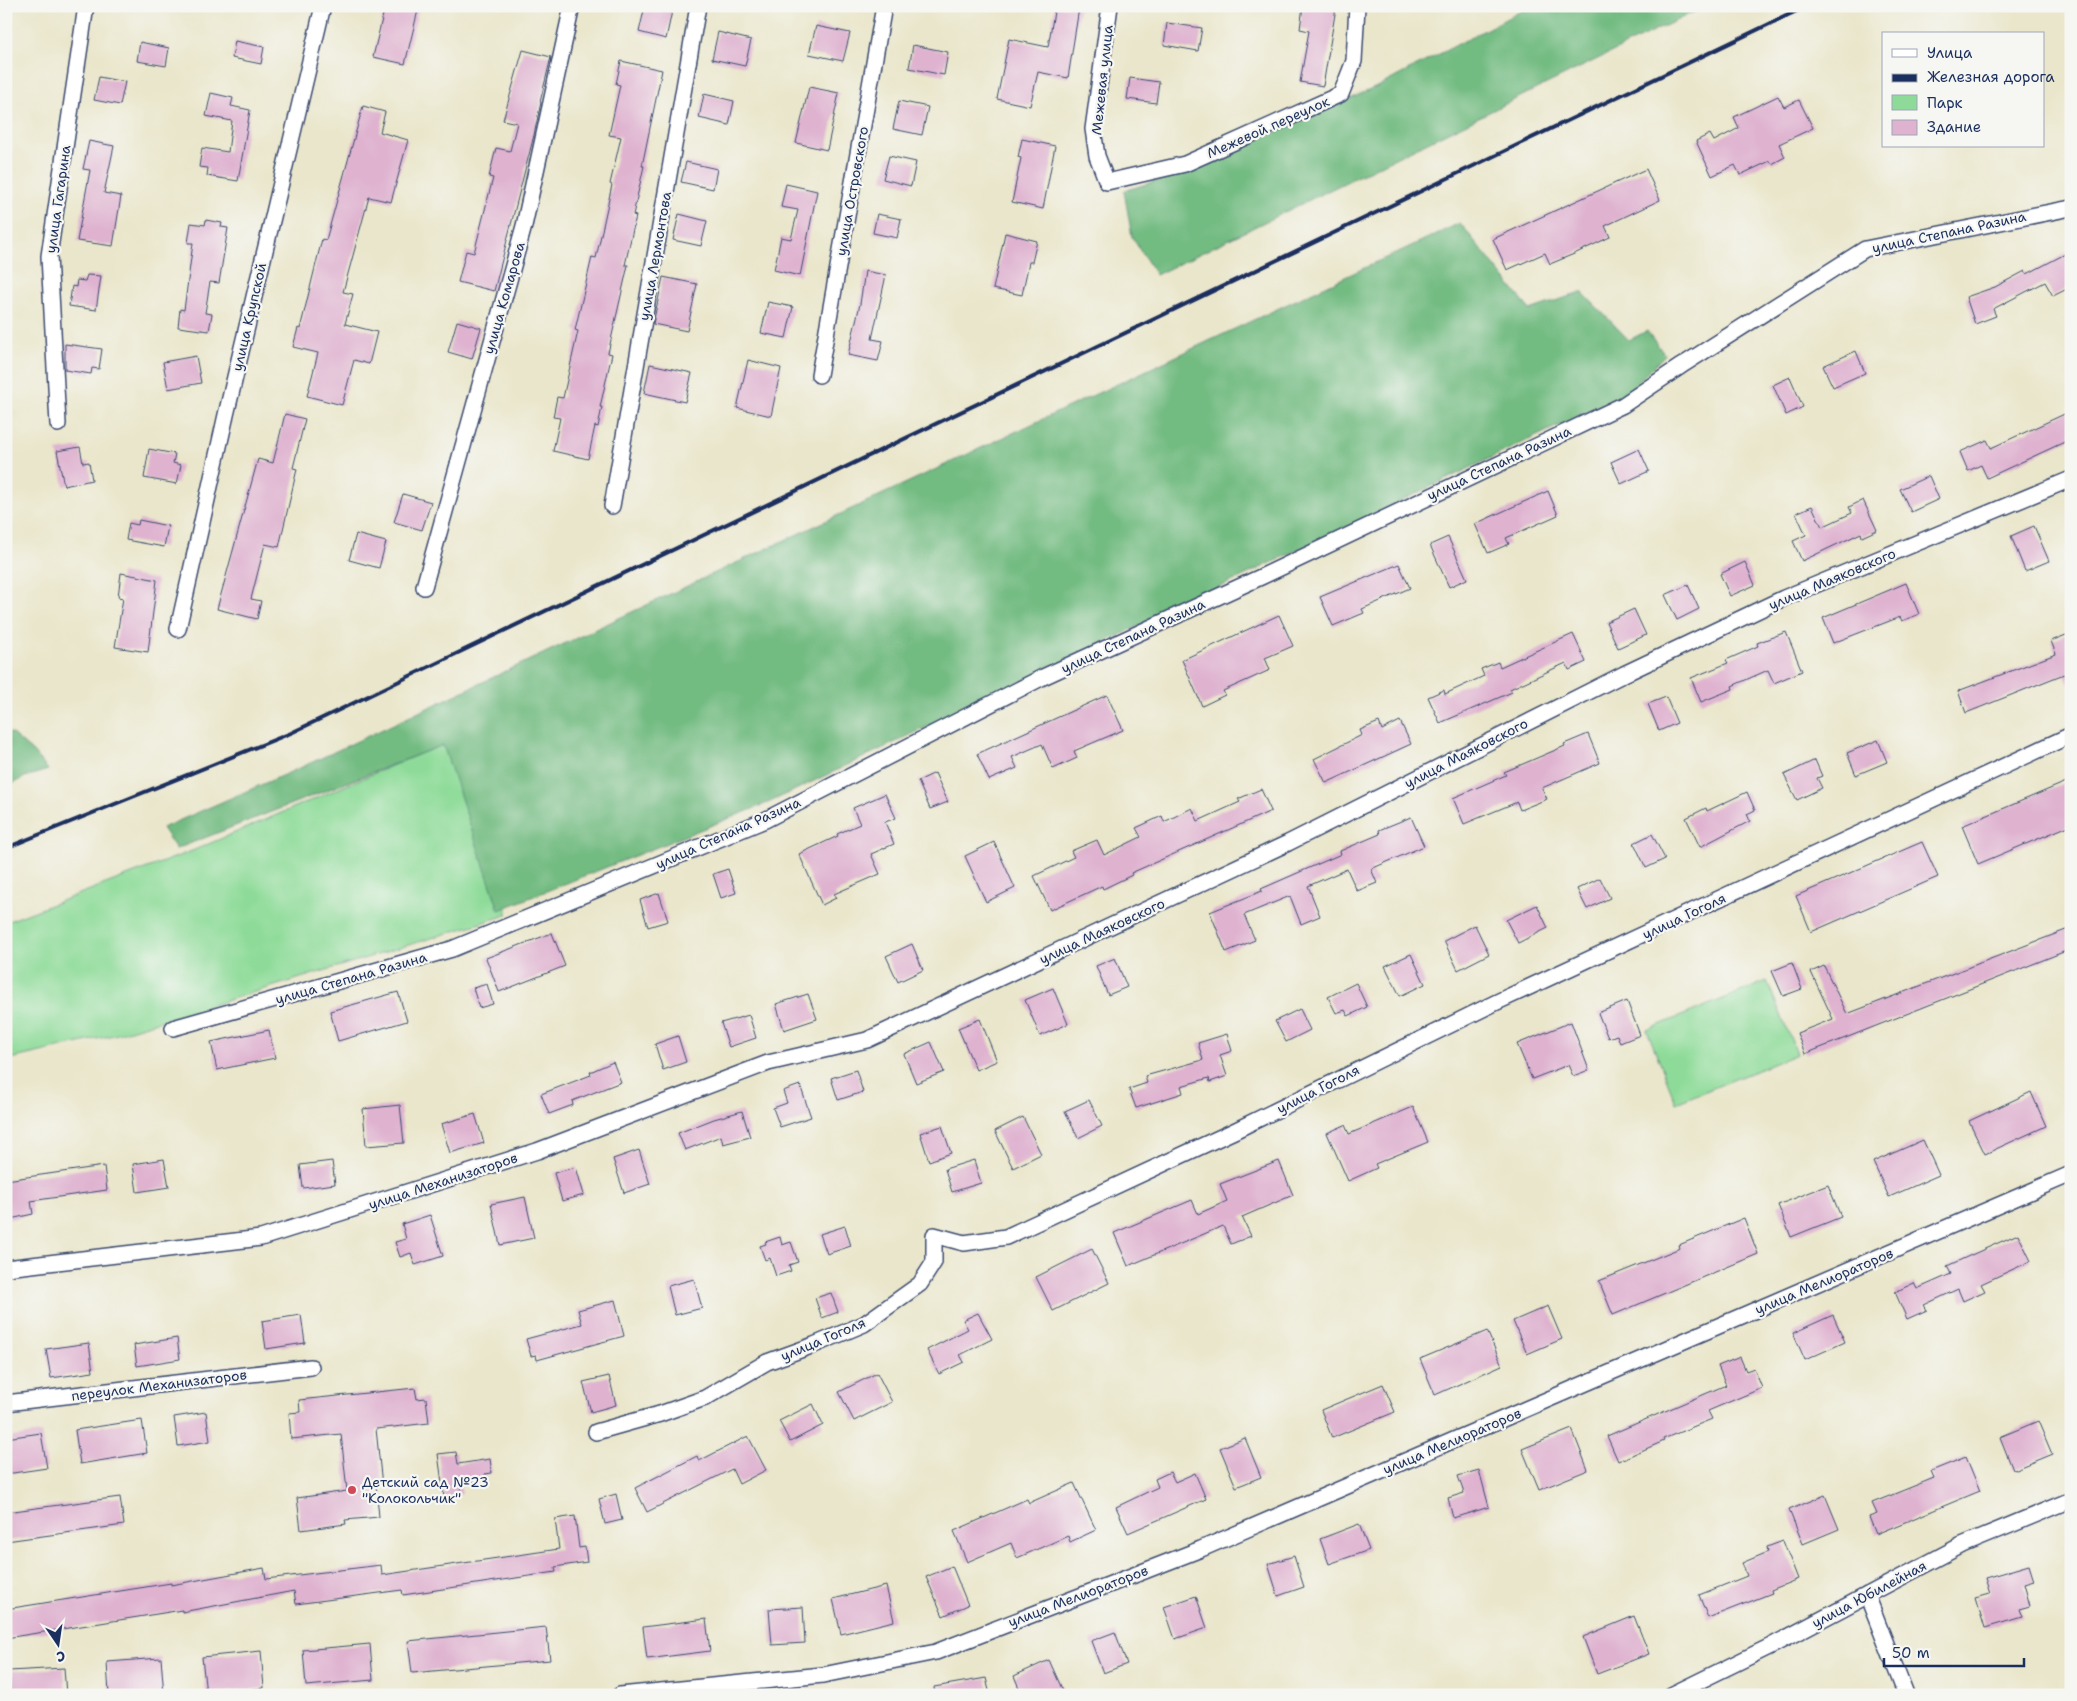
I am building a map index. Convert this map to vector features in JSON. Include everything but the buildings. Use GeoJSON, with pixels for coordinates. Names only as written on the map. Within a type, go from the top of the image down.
{"type":"FeatureCollection","features":[{"type":"Feature","properties":{"kind":"street","name":"улица Гагарина"},"geometry":{"type":"LineString","coordinates":[[58,424],[49,256],[86,6]]}},
{"type":"Feature","properties":{"kind":"street","name":"улица Крупской"},"geometry":{"type":"LineString","coordinates":[[178,629],[226,415],[323,6]]}},
{"type":"Feature","properties":{"kind":"street","name":"улица Комарова"},"geometry":{"type":"LineString","coordinates":[[424,587],[524,226],[572,6]]}},
{"type":"Feature","properties":{"kind":"street","name":"улица Лермонтова"},"geometry":{"type":"LineString","coordinates":[[612,506],[698,6]]}},
{"type":"Feature","properties":{"kind":"street","name":"улица Островского"},"geometry":{"type":"LineString","coordinates":[[820,375],[884,6]]}},
{"type":"Feature","properties":{"kind":"street","name":"Межевая улица"},"geometry":{"type":"LineString","coordinates":[[1107,182],[1097,156],[1093,129],[1110,6]]}},
{"type":"Feature","properties":{"kind":"street","name":"Межевой переулок"},"geometry":{"type":"LineString","coordinates":[[1107,182],[1185,164],[1341,94],[1354,61],[1357,6]]}},
{"type":"Feature","properties":{"kind":"street","name":"улица Степана Разина"},"geometry":{"type":"LineString","coordinates":[[173,1028],[452,949],[759,822],[1043,677],[1263,576],[1624,405],[1681,366],[1865,250],[2071,208]]}},
{"type":"Feature","properties":{"kind":"street","name":"улица Маяковского"},"geometry":{"type":"LineString","coordinates":[[868,1040],[1280,847],[1624,674],[1789,595],[2071,479]]}},
{"type":"Feature","properties":{"kind":"street","name":"улица Гоголя"},"geometry":{"type":"LineString","coordinates":[[596,1432],[660,1414],[705,1398],[767,1362],[864,1324],[920,1284],[934,1262],[934,1235],[964,1243],[1006,1237],[1234,1131],[1497,1002],[2071,735]]}},
{"type":"Feature","properties":{"kind":"street","name":"улица Механизаторов"},"geometry":{"type":"LineString","coordinates":[[6,1268],[261,1238],[537,1151],[768,1063],[868,1040]]}},
{"type":"Feature","properties":{"kind":"street","name":"улица Мелиораторов"},"geometry":{"type":"LineString","coordinates":[[620,1695],[823,1675],[936,1652],[1201,1548],[2071,1174]]}},
{"type":"Feature","properties":{"kind":"street","name":"переулок Механизаторов"},"geometry":{"type":"LineString","coordinates":[[6,1403],[311,1367]]}},
{"type":"Feature","properties":{"kind":"street","name":"улица Юбилейная"},"geometry":{"type":"LineString","coordinates":[[1671,1695],[1770,1646],[1962,1545],[2071,1500]]}},
{"type":"Feature","properties":{"kind":"street"},"geometry":{"type":"LineString","coordinates":[[1867,1595],[1906,1695]]}},
{"type":"Feature","properties":{"kind":"green space"},"geometry":{"type":"Polygon","coordinates":[[[1530,6],[1706,6],[1156,275],[1132,237],[1124,191],[1190,170],[1379,86],[1530,6]]]}},
{"type":"Feature","properties":{"kind":"green space"},"geometry":{"type":"Polygon","coordinates":[[[1460,223],[1530,310],[1582,292],[1629,340],[1647,331],[1665,355],[1627,393],[770,802],[499,910],[443,745],[176,849],[162,828],[302,767],[1460,223]]]}},
{"type":"Feature","properties":{"kind":"green space"},"geometry":{"type":"Polygon","coordinates":[[[6,733],[11,733],[33,752],[48,770],[25,777],[6,787],[6,733]]]}},
{"type":"Feature","properties":{"kind":"green space"},"geometry":{"type":"Polygon","coordinates":[[[457,738],[507,896],[507,915],[114,1035],[6,1060],[6,922],[192,851],[457,738]]]}},
{"type":"Feature","properties":{"kind":"green space"},"geometry":{"type":"Polygon","coordinates":[[[1767,981],[1797,1054],[1676,1103],[1647,1030],[1767,981]]]}},
{"type":"Feature","properties":{"kind":"railway"},"geometry":{"type":"LineString","coordinates":[[6,848],[291,733],[1807,6]]}},
{"type":"Feature","properties":{"kind":"place","name":"Детский сад №23 \"Колокольчик\""},"geometry":{"type":"Point","coordinates":[352,1490]}}]}
